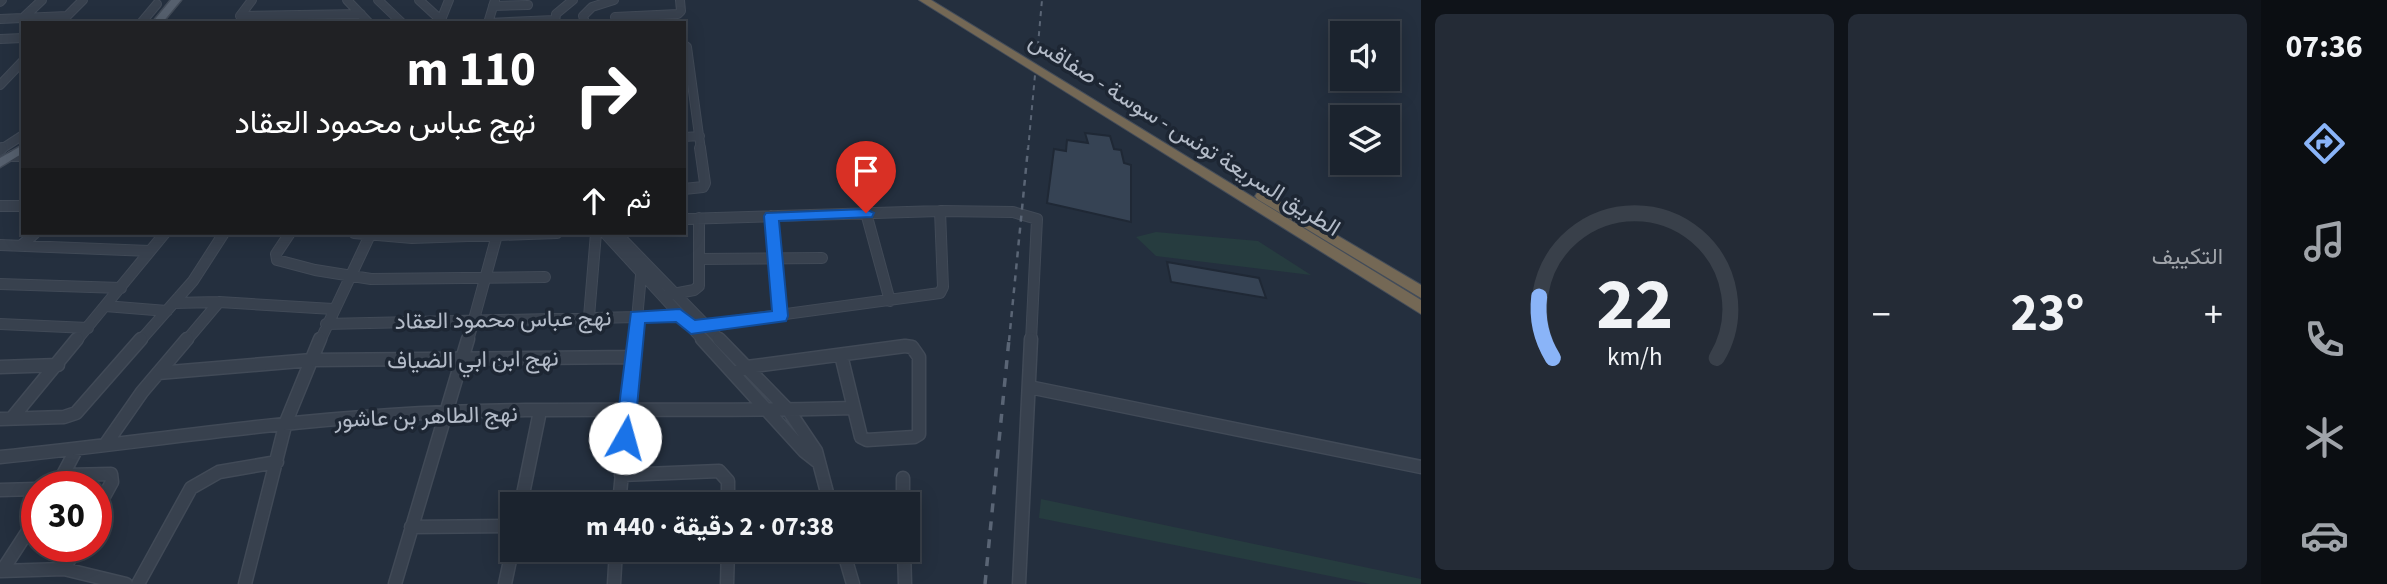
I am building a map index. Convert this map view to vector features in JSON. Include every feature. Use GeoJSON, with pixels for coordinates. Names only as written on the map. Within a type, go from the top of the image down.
{"type":"FeatureCollection","features":[{"type":"Feature","properties":{"kind":"highway","name":"الطريق السريعة تونس - سوسة - صفاقس"},"geometry":{"type":"LineString","coordinates":[[923,0],[1421,308]]}},
{"type":"Feature","properties":{"kind":"highway","name":"الطريق السريعة تونس - سوسة - صفاقس"},"geometry":{"type":"LineString","coordinates":[[938,0],[1421,292]]}},
{"type":"Feature","properties":{"kind":"main road"},"geometry":{"type":"LineString","coordinates":[[159,21],[176,0]]}},
{"type":"Feature","properties":{"kind":"main road"},"geometry":{"type":"LineString","coordinates":[[0,163],[19,153]]}},
{"type":"Feature","properties":{"kind":"street"},"geometry":{"type":"LineString","coordinates":[[23,18],[42,0]]}},
{"type":"Feature","properties":{"kind":"street"},"geometry":{"type":"LineString","coordinates":[[62,21],[83,0]]}},
{"type":"Feature","properties":{"kind":"street"},"geometry":{"type":"LineString","coordinates":[[251,0],[240,16],[267,19],[361,14]]}},
{"type":"Feature","properties":{"kind":"street"},"geometry":{"type":"LineString","coordinates":[[347,0],[367,21]]}},
{"type":"Feature","properties":{"kind":"street"},"geometry":{"type":"LineString","coordinates":[[378,0],[400,21]]}},
{"type":"Feature","properties":{"kind":"street"},"geometry":{"type":"LineString","coordinates":[[419,0],[443,21],[449,0]]}},
{"type":"Feature","properties":{"kind":"street"},"geometry":{"type":"LineString","coordinates":[[554,21],[562,7],[573,0]]}},
{"type":"Feature","properties":{"kind":"street"},"geometry":{"type":"LineString","coordinates":[[582,21],[589,9],[610,0],[617,20],[680,13],[680,0]]}},
{"type":"Feature","properties":{"kind":"street"},"geometry":{"type":"LineString","coordinates":[[493,2],[530,2],[520,21]]}},
{"type":"Feature","properties":{"kind":"street"},"geometry":{"type":"LineString","coordinates":[[483,21],[493,2]]}},
{"type":"Feature","properties":{"kind":"street"},"geometry":{"type":"LineString","coordinates":[[488,21],[493,2]]}},
{"type":"Feature","properties":{"kind":"street"},"geometry":{"type":"LineString","coordinates":[[143,21],[157,4]]}},
{"type":"Feature","properties":{"kind":"street"},"geometry":{"type":"LineString","coordinates":[[0,19],[67,16]]}},
{"type":"Feature","properties":{"kind":"street"},"geometry":{"type":"LineString","coordinates":[[0,39],[21,38]]}},
{"type":"Feature","properties":{"kind":"street"},"geometry":{"type":"LineString","coordinates":[[0,85],[21,63]]}},
{"type":"Feature","properties":{"kind":"street"},"geometry":{"type":"LineString","coordinates":[[686,69],[700,136],[705,186],[686,189]]}},
{"type":"Feature","properties":{"kind":"street"},"geometry":{"type":"LineString","coordinates":[[0,150],[21,136]]}},
{"type":"Feature","properties":{"kind":"street"},"geometry":{"type":"LineString","coordinates":[[686,137],[700,136]]}},
{"type":"Feature","properties":{"kind":"street"},"geometry":{"type":"LineString","coordinates":[[0,206],[21,206]]}},
{"type":"Feature","properties":{"kind":"street"},"geometry":{"type":"LineString","coordinates":[[691,327],[934,296],[943,291],[940,211]]}},
{"type":"Feature","properties":{"kind":"street"},"geometry":{"type":"LineString","coordinates":[[686,219],[940,211],[1013,212],[1037,220],[1019,584]]}},
{"type":"Feature","properties":{"kind":"street"},"geometry":{"type":"LineString","coordinates":[[866,213],[890,300]]}},
{"type":"Feature","properties":{"kind":"street"},"geometry":{"type":"LineString","coordinates":[[771,216],[780,316]]}},
{"type":"Feature","properties":{"kind":"street"},"geometry":{"type":"LineString","coordinates":[[667,295],[694,290],[699,286],[699,218]]}},
{"type":"Feature","properties":{"kind":"street"},"geometry":{"type":"LineString","coordinates":[[22,246],[33,235]]}},
{"type":"Feature","properties":{"kind":"street"},"geometry":{"type":"LineString","coordinates":[[6,419],[58,365],[163,235]]}},
{"type":"Feature","properties":{"kind":"street"},"geometry":{"type":"LineString","coordinates":[[6,419],[64,417],[76,413],[198,274],[223,235]]}},
{"type":"Feature","properties":{"kind":"street"},"geometry":{"type":"LineString","coordinates":[[289,235],[276,254],[277,260],[349,277],[545,277]]}},
{"type":"Feature","properties":{"kind":"street"},"geometry":{"type":"LineString","coordinates":[[245,584],[286,422],[333,309],[370,235],[413,235]]}},
{"type":"Feature","properties":{"kind":"street"},"geometry":{"type":"LineString","coordinates":[[395,584],[463,359],[497,235]]}},
{"type":"Feature","properties":{"kind":"street"},"geometry":{"type":"LineString","coordinates":[[589,317],[596,235]]}},
{"type":"Feature","properties":{"kind":"street"},"geometry":{"type":"LineString","coordinates":[[607,235],[641,275],[707,325],[754,370],[789,411],[812,444],[827,492]]}},
{"type":"Feature","properties":{"kind":"street"},"geometry":{"type":"LineString","coordinates":[[618,235],[667,295],[680,316],[804,451],[818,462]]}},
{"type":"Feature","properties":{"kind":"street"},"geometry":{"type":"LineString","coordinates":[[0,245],[150,251]]}},
{"type":"Feature","properties":{"kind":"street"},"geometry":{"type":"LineString","coordinates":[[699,259],[821,258]]}},
{"type":"Feature","properties":{"kind":"street"},"geometry":{"type":"LineString","coordinates":[[620,492],[641,275]]}},
{"type":"Feature","properties":{"kind":"street"},"geometry":{"type":"LineString","coordinates":[[0,284],[121,288]]}},
{"type":"Feature","properties":{"kind":"street"},"geometry":{"type":"LineString","coordinates":[[105,445],[132,405],[219,302]]}},
{"type":"Feature","properties":{"kind":"street"},"geometry":{"type":"LineString","coordinates":[[105,306],[170,307],[219,302],[333,309]]}},
{"type":"Feature","properties":{"kind":"street","name":"نهج عباس محمود العقاد"},"geometry":{"type":"LineString","coordinates":[[326,324],[680,316]]}},
{"type":"Feature","properties":{"kind":"street"},"geometry":{"type":"LineString","coordinates":[[0,324],[88,328]]}},
{"type":"Feature","properties":{"kind":"street"},"geometry":{"type":"LineString","coordinates":[[738,378],[754,370],[842,355],[905,346],[915,349],[919,357],[919,434],[914,437],[867,440],[861,437],[842,355]]}},
{"type":"Feature","properties":{"kind":"street","name":"نهج ابن ابي الضياف"},"geometry":{"type":"LineString","coordinates":[[158,373],[312,360],[633,357]]}},
{"type":"Feature","properties":{"kind":"street"},"geometry":{"type":"LineString","coordinates":[[0,367],[58,365]]}},
{"type":"Feature","properties":{"kind":"street"},"geometry":{"type":"LineString","coordinates":[[1029,387],[1421,467]]}},
{"type":"Feature","properties":{"kind":"street","name":"نهج الطاهر بن عاشور"},"geometry":{"type":"LineString","coordinates":[[0,457],[76,450],[286,422],[446,412],[789,411],[853,408]]}},
{"type":"Feature","properties":{"kind":"street"},"geometry":{"type":"LineString","coordinates":[[523,492],[540,411]]}},
{"type":"Feature","properties":{"kind":"street"},"geometry":{"type":"LineString","coordinates":[[65,471],[76,450]]}},
{"type":"Feature","properties":{"kind":"street"},"geometry":{"type":"LineString","coordinates":[[138,584],[191,488],[219,472],[277,462]]}},
{"type":"Feature","properties":{"kind":"street"},"geometry":{"type":"LineString","coordinates":[[621,475],[719,471],[724,473],[729,482],[729,492]]}},
{"type":"Feature","properties":{"kind":"street"},"geometry":{"type":"LineString","coordinates":[[903,478],[904,492]]}},
{"type":"Feature","properties":{"kind":"street"},"geometry":{"type":"LineString","coordinates":[[0,490],[21,489]]}},
{"type":"Feature","properties":{"kind":"street"},"geometry":{"type":"LineString","coordinates":[[411,527],[500,526]]}},
{"type":"Feature","properties":{"kind":"street"},"geometry":{"type":"LineString","coordinates":[[1,571],[21,541]]}},
{"type":"Feature","properties":{"kind":"street"},"geometry":{"type":"LineString","coordinates":[[64,569],[68,562]]}},
{"type":"Feature","properties":{"kind":"street"},"geometry":{"type":"LineString","coordinates":[[505,584],[510,562]]}},
{"type":"Feature","properties":{"kind":"street"},"geometry":{"type":"LineString","coordinates":[[614,584],[615,562]]}},
{"type":"Feature","properties":{"kind":"street"},"geometry":{"type":"LineString","coordinates":[[727,584],[728,562]]}},
{"type":"Feature","properties":{"kind":"street"},"geometry":{"type":"LineString","coordinates":[[847,562],[853,584]]}},
{"type":"Feature","properties":{"kind":"street"},"geometry":{"type":"LineString","coordinates":[[904,562],[905,584]]}},
{"type":"Feature","properties":{"kind":"street"},"geometry":{"type":"LineString","coordinates":[[1,571],[64,569],[126,584]]}},
{"type":"Feature","properties":{"kind":"green space"},"geometry":{"type":"Polygon","coordinates":[[[1156,232],[1258,241],[1311,275],[1156,256],[1136,237],[1156,232]]]}},
{"type":"Feature","properties":{"kind":"green space"},"geometry":{"type":"Polygon","coordinates":[[[1041,499],[1421,579],[1421,584],[1370,584],[1039,518],[1041,499]]]}},
{"type":"Feature","properties":{"kind":"building"},"geometry":{"type":"Polygon","coordinates":[[[1085,133],[1110,136],[1114,149],[1121,150],[1124,163],[1131,165],[1131,222],[1047,203],[1054,149],[1066,151],[1067,140],[1088,143],[1085,133]]]}},
{"type":"Feature","properties":{"kind":"building"},"geometry":{"type":"Polygon","coordinates":[[[1167,262],[1259,278],[1266,298],[1171,282],[1167,262]]]}},
{"type":"Feature","properties":{"kind":"railway"},"geometry":{"type":"LineString","coordinates":[[1037,56],[1042,0]]}},
{"type":"Feature","properties":{"kind":"railway"},"geometry":{"type":"LineString","coordinates":[[1028,150],[1035,75]]}},
{"type":"Feature","properties":{"kind":"railway"},"geometry":{"type":"LineString","coordinates":[[1009,341],[1028,148]]}},
{"type":"Feature","properties":{"kind":"railway"},"geometry":{"type":"LineString","coordinates":[[985,584],[1009,339]]}},
{"type":"Feature","properties":{"kind":"route"},"geometry":{"type":"LineString","coordinates":[[625,438],[637,317],[680,316],[691,327],[780,316],[771,216],[866,213]]}}]}
